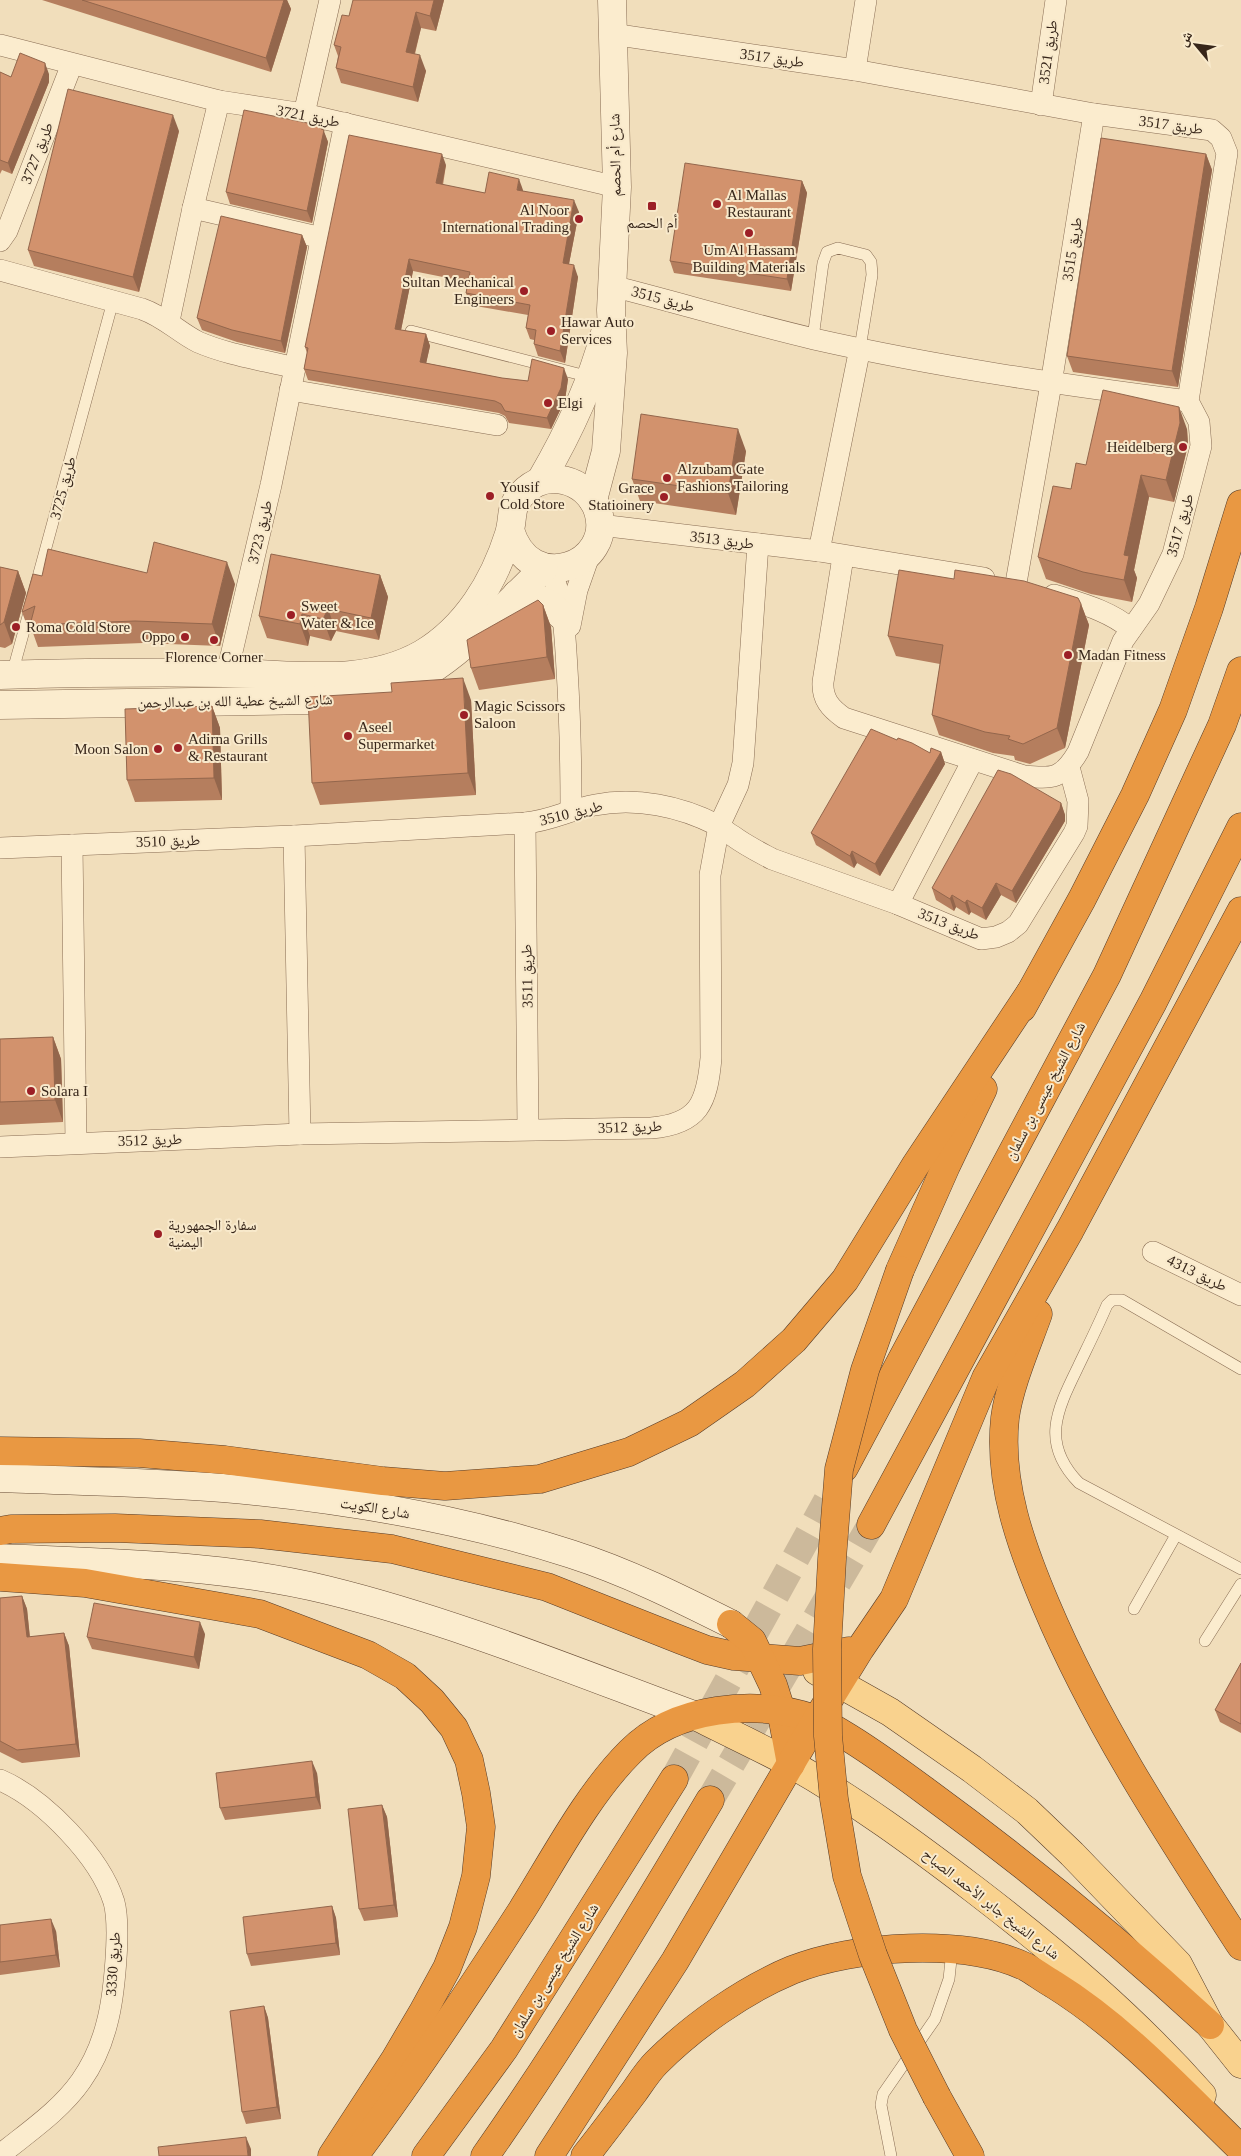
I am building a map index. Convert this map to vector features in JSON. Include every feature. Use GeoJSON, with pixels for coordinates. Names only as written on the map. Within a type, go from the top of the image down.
{"type":"FeatureCollection","features":[{"type":"Feature","properties":{"kind":"highway"},"geometry":{"type":"LineString","coordinates":[[970,2156],[903,2030],[872,1955],[847,1876],[834,1799],[828,1736],[827,1649],[839,1469],[868,1361],[904,1261],[946,1166],[1030,993],[1082,899],[1135,795],[1173,710],[1209,608],[1241,504]]}},
{"type":"Feature","properties":{"kind":"highway","name":"شارع الشيخ عيسى بن سلمان"},"geometry":{"type":"LineString","coordinates":[[827,1501],[1107,975],[1222,726],[1241,671]]}},
{"type":"Feature","properties":{"kind":"highway"},"geometry":{"type":"LineString","coordinates":[[871,1525],[1153,1002],[1241,828]]}},
{"type":"Feature","properties":{"kind":"highway"},"geometry":{"type":"LineString","coordinates":[[549,2156],[675,1961],[817,1719],[860,1649],[894,1599],[986,1378],[1070,1230],[1241,911]]}},
{"type":"Feature","properties":{"kind":"highway"},"geometry":{"type":"LineString","coordinates":[[0,1451],[148,1454],[225,1460],[383,1481],[445,1486],[540,1479],[629,1452],[690,1423],[745,1384],[794,1340],[845,1280],[915,1166],[1030,993]]}},
{"type":"Feature","properties":{"kind":"highway"},"geometry":{"type":"LineString","coordinates":[[1070,1230],[1020,1363],[1005,1418],[1004,1466],[1012,1509],[1026,1557],[1059,1636],[1098,1714],[1163,1825],[1241,1946]]}},
{"type":"Feature","properties":{"kind":"highway"},"geometry":{"type":"LineString","coordinates":[[0,1531],[11,1529],[115,1528],[260,1534],[392,1549],[547,1587],[707,1650],[734,1656],[762,1660],[800,1661],[860,1649]]}},
{"type":"Feature","properties":{"kind":"highway"},"geometry":{"type":"LineString","coordinates":[[0,1577],[84,1583],[260,1614],[368,1656],[405,1676],[432,1701],[454,1728],[469,1760],[481,1827],[476,1876],[463,1927],[447,1968],[424,2010],[332,2156]]}},
{"type":"Feature","properties":{"kind":"highway"},"geometry":{"type":"LineString","coordinates":[[731,1624],[752,1641],[773,1685],[791,1764]]}},
{"type":"Feature","properties":{"kind":"highway"},"geometry":{"type":"LineString","coordinates":[[354,2156],[452,2019],[584,1812],[630,1751],[650,1735],[676,1722],[721,1710],[780,1710],[817,1719],[867,1748],[990,1838],[1093,1921],[1210,2025]]}},
{"type":"Feature","properties":{"kind":"highway","name":"شارع الشيخ عيسى بن سلمان"},"geometry":{"type":"LineString","coordinates":[[426,2156],[504,2049],[674,1779]]}},
{"type":"Feature","properties":{"kind":"highway"},"geometry":{"type":"LineString","coordinates":[[485,2156],[541,2077],[624,1945],[710,1800]]}},
{"type":"Feature","properties":{"kind":"highway"},"geometry":{"type":"LineString","coordinates":[[585,2156],[656,2064],[706,2020],[744,1995],[793,1970],[843,1956],[896,1949],[939,1948],[993,1955],[1026,1967],[1080,2001],[1134,2046],[1241,2148]]}},
{"type":"Feature","properties":{"kind":"main road"},"geometry":{"type":"LineString","coordinates":[[731,1624],[890,1712],[972,1769],[1027,1811],[1079,1861],[1178,1964],[1210,2025],[1241,2064]]}},
{"type":"Feature","properties":{"kind":"main road","name":"شارع الشيخ جابر الأحمد الصباح"},"geometry":{"type":"LineString","coordinates":[[696,1716],[791,1764],[866,1810],[937,1861],[1046,1945],[1116,2006],[1165,2053],[1204,2097],[1241,2148]]}},
{"type":"Feature","properties":{"kind":"street"},"geometry":{"type":"LineString","coordinates":[[304,114],[330,0]]}},
{"type":"Feature","properties":{"kind":"street","name":"شارع أم الحصم"},"geometry":{"type":"LineString","coordinates":[[595,525],[610,415],[613,353],[612,298],[617,186],[612,0]]}},
{"type":"Feature","properties":{"kind":"street"},"geometry":{"type":"LineString","coordinates":[[855,70],[866,0]]}},
{"type":"Feature","properties":{"kind":"street","name":"طريق 3521"},"geometry":{"type":"LineString","coordinates":[[1040,105],[1056,0]]}},
{"type":"Feature","properties":{"kind":"street","name":"طريق 3517"},"geometry":{"type":"LineString","coordinates":[[612,34],[855,70],[1040,105],[1212,130],[1221,138],[1227,153],[1188,401],[1199,422],[1201,434],[1198,455],[1173,554],[1149,604],[1131,629]]}},
{"type":"Feature","properties":{"kind":"street","name":"طريق 3721"},"geometry":{"type":"LineString","coordinates":[[0,45],[220,101],[304,114],[617,186]]}},
{"type":"Feature","properties":{"kind":"street","name":"طريق 3727"},"geometry":{"type":"LineString","coordinates":[[0,241],[6,231],[72,64]]}},
{"type":"Feature","properties":{"kind":"street"},"geometry":{"type":"LineString","coordinates":[[169,321],[193,208],[220,101]]}},
{"type":"Feature","properties":{"kind":"street","name":"طريق 3515"},"geometry":{"type":"LineString","coordinates":[[1016,583],[1051,384],[1094,114]]}},
{"type":"Feature","properties":{"kind":"street","name":"طريق 3723"},"geometry":{"type":"LineString","coordinates":[[227,672],[271,485],[345,123]]}},
{"type":"Feature","properties":{"kind":"street"},"geometry":{"type":"LineString","coordinates":[[193,208],[322,238]]}},
{"type":"Feature","properties":{"kind":"street"},"geometry":{"type":"LineString","coordinates":[[0,270],[149,311],[169,321],[183,333],[216,349],[295,368]]}},
{"type":"Feature","properties":{"kind":"street","name":"شارع أم الحصم"},"geometry":{"type":"LineString","coordinates":[[541,480],[564,441],[590,377],[612,298]]}},
{"type":"Feature","properties":{"kind":"street","name":"طريق 3515"},"geometry":{"type":"LineString","coordinates":[[612,298],[1051,384],[1188,401]]}},
{"type":"Feature","properties":{"kind":"street"},"geometry":{"type":"LineString","coordinates":[[819,551],[860,348]]}},
{"type":"Feature","properties":{"kind":"street"},"geometry":{"type":"LineString","coordinates":[[290,390],[497,425]]}},
{"type":"Feature","properties":{"kind":"street"},"geometry":{"type":"LineString","coordinates":[[566,648],[577,590],[595,525],[576,483],[553,478],[541,480],[520,494],[510,517],[510,530],[514,543],[521,554],[532,563],[547,568],[566,567],[580,561],[595,525]]}},
{"type":"Feature","properties":{"kind":"street","name":"طريق 3513"},"geometry":{"type":"LineString","coordinates":[[595,525],[819,551],[1016,583],[1101,610],[1117,618],[1131,629]]}},
{"type":"Feature","properties":{"kind":"street","name":"شارع الشيخ عطية الله بن عبدالرحمن"},"geometry":{"type":"LineString","coordinates":[[0,705],[315,700],[363,697],[384,692],[423,653],[446,637],[468,613],[488,585],[501,559],[510,530]]}},
{"type":"Feature","properties":{"kind":"street"},"geometry":{"type":"LineString","coordinates":[[719,826],[738,785],[743,763],[758,544]]}},
{"type":"Feature","properties":{"kind":"street"},"geometry":{"type":"LineString","coordinates":[[843,556],[823,690],[826,701],[833,710],[844,718],[1024,776],[1047,779],[1060,774],[1069,767],[1078,752],[1124,641],[1131,629]]}},
{"type":"Feature","properties":{"kind":"street"},"geometry":{"type":"LineString","coordinates":[[547,568],[558,589],[566,648],[571,811]]}},
{"type":"Feature","properties":{"kind":"street","name":"شارع الشيخ عطية الله بن عبدالرحمن"},"geometry":{"type":"LineString","coordinates":[[6,675],[227,672],[334,676],[380,672],[403,674],[433,668],[547,568]]}},
{"type":"Feature","properties":{"kind":"street"},"geometry":{"type":"LineString","coordinates":[[517,594],[534,596],[550,603],[562,616]]}},
{"type":"Feature","properties":{"kind":"street"},"geometry":{"type":"LineString","coordinates":[[898,904],[973,760]]}},
{"type":"Feature","properties":{"kind":"street","name":"طريق 3513"},"geometry":{"type":"LineString","coordinates":[[719,826],[753,849],[772,859],[898,904],[981,939],[996,937],[1008,932],[1018,924],[1074,833],[1079,809],[1069,767]]}},
{"type":"Feature","properties":{"kind":"street","name":"طريق 3510"},"geometry":{"type":"LineString","coordinates":[[0,848],[294,836],[541,822],[571,811],[621,802],[672,807],[696,815],[719,826]]}},
{"type":"Feature","properties":{"kind":"street","name":"طريق 3511"},"geometry":{"type":"LineString","coordinates":[[525,823],[528,1129]]}},
{"type":"Feature","properties":{"kind":"street","name":"طريق 3512"},"geometry":{"type":"LineString","coordinates":[[0,1146],[300,1134],[665,1127],[684,1122],[694,1114],[709,1083],[710,875],[719,826]]}},
{"type":"Feature","properties":{"kind":"street"},"geometry":{"type":"LineString","coordinates":[[294,836],[300,1134]]}},
{"type":"Feature","properties":{"kind":"street"},"geometry":{"type":"LineString","coordinates":[[72,845],[76,1143]]}},
{"type":"Feature","properties":{"kind":"street","name":"طريق 4313"},"geometry":{"type":"LineString","coordinates":[[1153,1252],[1241,1295]]}},
{"type":"Feature","properties":{"kind":"street","name":"شارع الكويت"},"geometry":{"type":"LineString","coordinates":[[0,1478],[223,1488],[310,1498],[443,1519],[571,1554],[620,1571],[731,1624]]}},
{"type":"Feature","properties":{"kind":"street"},"geometry":{"type":"LineString","coordinates":[[0,1558],[191,1567],[327,1590],[411,1615],[548,1660],[696,1716]]}},
{"type":"Feature","properties":{"kind":"street","name":"طريق 3330"},"geometry":{"type":"LineString","coordinates":[[0,1780],[40,1805],[73,1835],[97,1869],[114,1902],[118,1936],[108,2021],[96,2056],[82,2080],[65,2102],[0,2154]]}},
{"type":"Feature","properties":{"kind":"lane"},"geometry":{"type":"LineString","coordinates":[[812,338],[823,263],[828,252],[838,248],[866,256],[871,262],[872,275],[860,348]]}},
{"type":"Feature","properties":{"kind":"lane","name":"طريق 3725"},"geometry":{"type":"LineString","coordinates":[[6,675],[114,301]]}},
{"type":"Feature","properties":{"kind":"lane"},"geometry":{"type":"LineString","coordinates":[[412,331],[590,377]]}},
{"type":"Feature","properties":{"kind":"lane"},"geometry":{"type":"LineString","coordinates":[[1241,1369],[1122,1300],[1112,1300],[1107,1305],[1060,1406],[1055,1425],[1055,1441],[1060,1456],[1070,1474],[1079,1482],[1241,1569]]}},
{"type":"Feature","properties":{"kind":"lane"},"geometry":{"type":"LineString","coordinates":[[1134,1609],[1176,1535]]}},
{"type":"Feature","properties":{"kind":"lane"},"geometry":{"type":"LineString","coordinates":[[1204,1641],[1241,1584]]}},
{"type":"Feature","properties":{"kind":"lane"},"geometry":{"type":"LineString","coordinates":[[891,2156],[881,2105],[883,2094],[935,2019],[949,1979],[952,1950]]}},
{"type":"Feature","properties":{"kind":"building"},"geometry":{"type":"Polygon","coordinates":[[[82,0],[284,0],[266,58],[82,0]]]}},
{"type":"Feature","properties":{"kind":"building"},"geometry":{"type":"Polygon","coordinates":[[[353,0],[434,0],[430,16],[416,12],[406,52],[420,55],[413,87],[336,68],[341,47],[334,45],[342,15],[349,16],[353,0]]]}},
{"type":"Feature","properties":{"kind":"building"},"geometry":{"type":"Polygon","coordinates":[[[20,53],[45,63],[45,71],[8,163],[0,160],[0,72],[11,77],[20,53]]]}},
{"type":"Feature","properties":{"kind":"building"},"geometry":{"type":"Polygon","coordinates":[[[68,89],[173,115],[133,277],[28,250],[68,89]]]}},
{"type":"Feature","properties":{"kind":"building"},"geometry":{"type":"Polygon","coordinates":[[[244,110],[322,126],[321,129],[324,130],[307,211],[226,192],[244,110]]]}},
{"type":"Feature","properties":{"kind":"building"},"geometry":{"type":"Polygon","coordinates":[[[349,135],[442,154],[436,183],[485,193],[489,172],[519,179],[517,190],[574,200],[563,263],[574,265],[560,351],[534,344],[536,330],[526,328],[530,305],[466,293],[470,272],[409,259],[395,329],[426,334],[420,362],[502,378],[528,381],[532,359],[564,368],[561,388],[547,418],[505,411],[501,404],[495,401],[304,369],[308,348],[305,347],[349,135]]]}},
{"type":"Feature","properties":{"kind":"building"},"geometry":{"type":"Polygon","coordinates":[[[1101,138],[1206,154],[1172,371],[1067,356],[1101,138]]]}},
{"type":"Feature","properties":{"kind":"building"},"geometry":{"type":"Polygon","coordinates":[[[685,163],[802,181],[787,279],[670,261],[685,163]]]}},
{"type":"Feature","properties":{"kind":"building"},"geometry":{"type":"Polygon","coordinates":[[[221,216],[302,235],[281,341],[232,330],[197,318],[221,216]]]}},
{"type":"Feature","properties":{"kind":"building"},"geometry":{"type":"Polygon","coordinates":[[[1103,390],[1179,407],[1180,423],[1166,480],[1141,475],[1124,555],[1129,556],[1124,580],[1083,572],[1038,557],[1053,486],[1071,489],[1076,463],[1086,465],[1103,390]]]}},
{"type":"Feature","properties":{"kind":"building"},"geometry":{"type":"Polygon","coordinates":[[[641,414],[738,429],[728,493],[632,479],[641,414]]]}},
{"type":"Feature","properties":{"kind":"building"},"geometry":{"type":"Polygon","coordinates":[[[154,542],[227,562],[212,624],[135,621],[30,625],[35,606],[22,612],[33,574],[42,576],[48,549],[147,573],[154,542]]]}},
{"type":"Feature","properties":{"kind":"building"},"geometry":{"type":"Polygon","coordinates":[[[271,554],[380,575],[371,618],[328,609],[323,619],[302,614],[300,624],[259,616],[271,554]]]}},
{"type":"Feature","properties":{"kind":"building"},"geometry":{"type":"Polygon","coordinates":[[[0,567],[18,571],[4,622],[0,625],[0,567]]]}},
{"type":"Feature","properties":{"kind":"building"},"geometry":{"type":"Polygon","coordinates":[[[899,570],[954,579],[955,570],[1024,581],[1078,598],[1081,604],[1057,728],[1023,744],[1008,739],[1010,736],[985,732],[932,715],[943,645],[888,636],[899,570]]]}},
{"type":"Feature","properties":{"kind":"building"},"geometry":{"type":"Polygon","coordinates":[[[538,600],[543,605],[547,657],[471,668],[467,640],[538,600]]]}},
{"type":"Feature","properties":{"kind":"building"},"geometry":{"type":"Polygon","coordinates":[[[463,678],[468,773],[312,783],[308,697],[392,692],[391,683],[463,678]]]}},
{"type":"Feature","properties":{"kind":"building"},"geometry":{"type":"Polygon","coordinates":[[[212,706],[214,778],[127,780],[125,709],[212,706]]]}},
{"type":"Feature","properties":{"kind":"building"},"geometry":{"type":"Polygon","coordinates":[[[871,729],[897,740],[898,738],[912,743],[930,753],[931,748],[941,752],[875,864],[852,851],[850,856],[811,833],[871,729]]]}},
{"type":"Feature","properties":{"kind":"building"},"geometry":{"type":"Polygon","coordinates":[[[998,770],[1011,774],[1061,803],[1060,809],[1012,891],[996,883],[982,908],[967,900],[965,903],[952,895],[950,899],[932,888],[998,770]]]}},
{"type":"Feature","properties":{"kind":"building"},"geometry":{"type":"Polygon","coordinates":[[[53,1037],[55,1100],[0,1102],[0,1039],[53,1037]]]}},
{"type":"Feature","properties":{"kind":"building"},"geometry":{"type":"Polygon","coordinates":[[[22,1596],[27,1637],[64,1633],[76,1744],[17,1750],[0,1741],[0,1598],[22,1596]]]}},
{"type":"Feature","properties":{"kind":"building"},"geometry":{"type":"Polygon","coordinates":[[[94,1603],[200,1622],[194,1657],[87,1637],[94,1603]]]}},
{"type":"Feature","properties":{"kind":"building"},"geometry":{"type":"Polygon","coordinates":[[[1241,1663],[1241,1724],[1215,1710],[1241,1663]]]}},
{"type":"Feature","properties":{"kind":"building"},"geometry":{"type":"Polygon","coordinates":[[[312,1761],[316,1797],[220,1808],[216,1773],[312,1761]]]}},
{"type":"Feature","properties":{"kind":"building"},"geometry":{"type":"Polygon","coordinates":[[[382,1805],[394,1905],[359,1909],[348,1809],[382,1805]]]}},
{"type":"Feature","properties":{"kind":"building"},"geometry":{"type":"Polygon","coordinates":[[[332,1906],[336,1943],[247,1954],[243,1917],[332,1906]]]}},
{"type":"Feature","properties":{"kind":"building"},"geometry":{"type":"Polygon","coordinates":[[[51,1919],[56,1955],[0,1962],[0,1925],[51,1919]]]}},
{"type":"Feature","properties":{"kind":"building"},"geometry":{"type":"Polygon","coordinates":[[[264,2006],[277,2107],[242,2112],[230,2011],[264,2006]]]}},
{"type":"Feature","properties":{"kind":"building"},"geometry":{"type":"Polygon","coordinates":[[[246,2137],[248,2156],[159,2156],[158,2147],[246,2137]]]}},
{"type":"Feature","properties":{"kind":"tunnel"},"geometry":{"type":"LineString","coordinates":[[674,1779],[827,1501]]}},
{"type":"Feature","properties":{"kind":"tunnel"},"geometry":{"type":"LineString","coordinates":[[710,1800],[871,1525]]}},
{"type":"Feature","properties":{"kind":"place","name":"Al Mallas Restaurant"},"geometry":{"type":"Point","coordinates":[717,204]}},
{"type":"Feature","properties":{"kind":"place","name":"أم الحصم"},"geometry":{"type":"Point","coordinates":[652,206]}},
{"type":"Feature","properties":{"kind":"place","name":"Al Noor International Trading"},"geometry":{"type":"Point","coordinates":[579,219]}},
{"type":"Feature","properties":{"kind":"place","name":"Um Al Hassam Building Materials"},"geometry":{"type":"Point","coordinates":[749,233]}},
{"type":"Feature","properties":{"kind":"place","name":"Sultan Mechanical Engineers"},"geometry":{"type":"Point","coordinates":[524,291]}},
{"type":"Feature","properties":{"kind":"place","name":"Hawar Auto Services"},"geometry":{"type":"Point","coordinates":[551,331]}},
{"type":"Feature","properties":{"kind":"place","name":"Elgi"},"geometry":{"type":"Point","coordinates":[548,403]}},
{"type":"Feature","properties":{"kind":"place","name":"Heidelberg"},"geometry":{"type":"Point","coordinates":[1183,447]}},
{"type":"Feature","properties":{"kind":"place","name":"Alzubam Gate Fashions Tailoring"},"geometry":{"type":"Point","coordinates":[667,478]}},
{"type":"Feature","properties":{"kind":"place","name":"Yousif Cold Store"},"geometry":{"type":"Point","coordinates":[490,496]}},
{"type":"Feature","properties":{"kind":"place","name":"Grace Statioinery"},"geometry":{"type":"Point","coordinates":[664,497]}},
{"type":"Feature","properties":{"kind":"place","name":"Sweet Water & Ice"},"geometry":{"type":"Point","coordinates":[291,615]}},
{"type":"Feature","properties":{"kind":"place","name":"Roma Cold Store"},"geometry":{"type":"Point","coordinates":[16,627]}},
{"type":"Feature","properties":{"kind":"place","name":"Oppo"},"geometry":{"type":"Point","coordinates":[185,637]}},
{"type":"Feature","properties":{"kind":"place","name":"Florence Corner"},"geometry":{"type":"Point","coordinates":[214,640]}},
{"type":"Feature","properties":{"kind":"place","name":"Madan Fitness"},"geometry":{"type":"Point","coordinates":[1068,655]}},
{"type":"Feature","properties":{"kind":"place","name":"Magic Scissors Saloon"},"geometry":{"type":"Point","coordinates":[464,715]}},
{"type":"Feature","properties":{"kind":"place","name":"Aseel Supermarket"},"geometry":{"type":"Point","coordinates":[348,736]}},
{"type":"Feature","properties":{"kind":"place","name":"Adirna Grills & Restaurant"},"geometry":{"type":"Point","coordinates":[178,748]}},
{"type":"Feature","properties":{"kind":"place","name":"Moon Salon"},"geometry":{"type":"Point","coordinates":[158,749]}},
{"type":"Feature","properties":{"kind":"place","name":"Solara I"},"geometry":{"type":"Point","coordinates":[31,1091]}},
{"type":"Feature","properties":{"kind":"place","name":"سفارة الجمهورية اليمنية"},"geometry":{"type":"Point","coordinates":[158,1234]}}]}
